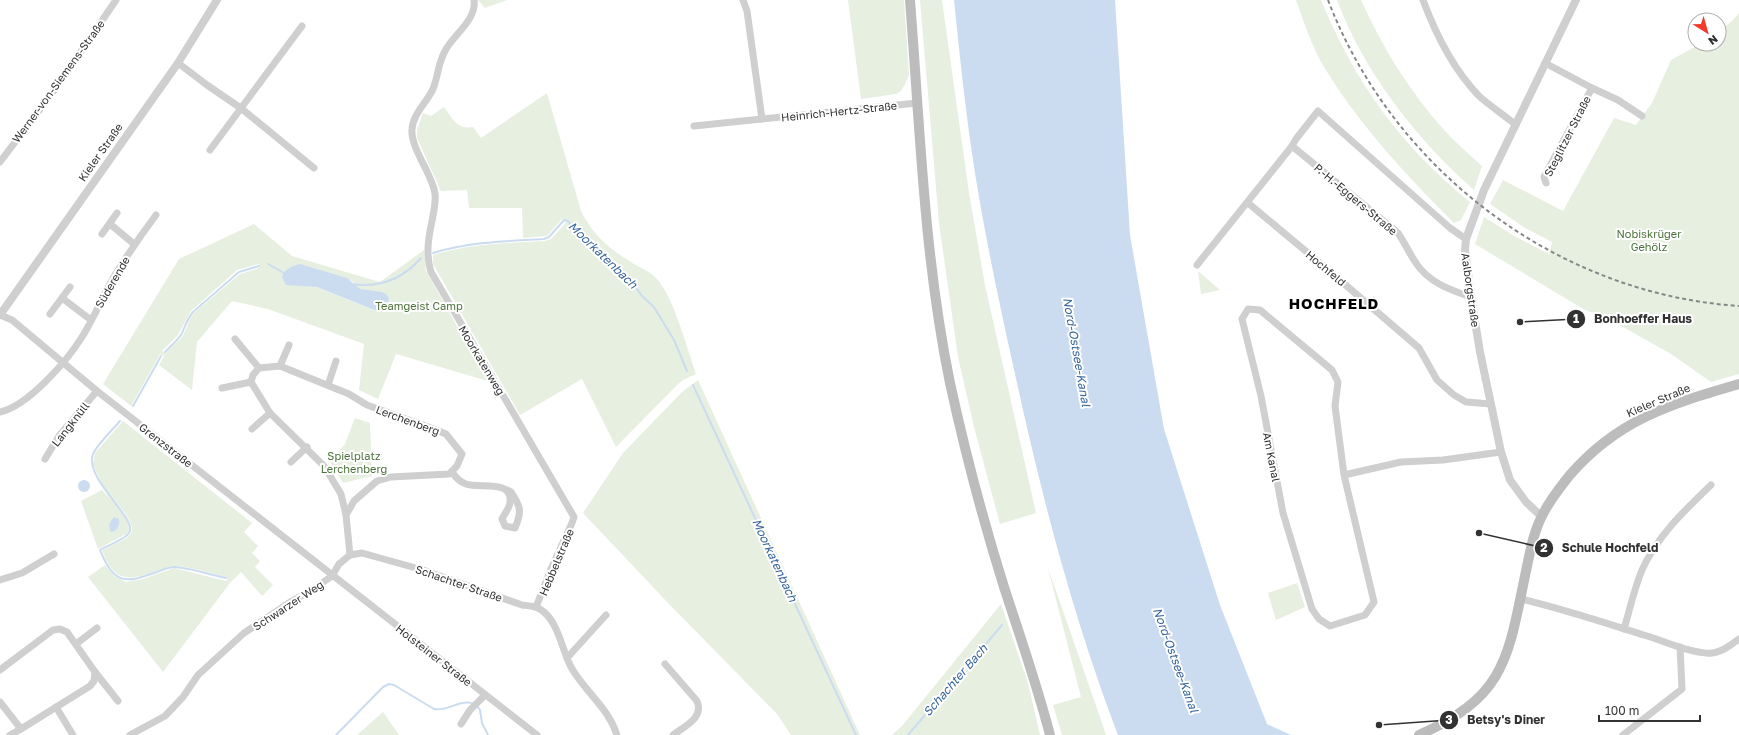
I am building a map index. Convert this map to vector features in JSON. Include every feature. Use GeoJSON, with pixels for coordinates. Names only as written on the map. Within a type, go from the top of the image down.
{"type":"FeatureCollection","features":[{"type":"Feature","properties":{"kind":"main road"},"geometry":{"type":"LineString","coordinates":[[910,0],[922,179],[933,282],[951,388],[988,535],[1032,670],[1050,735]]}},
{"type":"Feature","properties":{"kind":"main road","name":"Kieler Straße"},"geometry":{"type":"LineString","coordinates":[[1419,735],[1458,715],[1479,698],[1499,672],[1513,637],[1534,538],[1541,516],[1558,490],[1580,464],[1606,439],[1619,430],[1661,409],[1739,384]]}},
{"type":"Feature","properties":{"kind":"street","name":"Werner-von-Siemens-Straße"},"geometry":{"type":"LineString","coordinates":[[0,162],[56,88],[116,0]]}},
{"type":"Feature","properties":{"kind":"street","name":"Kieler Straße"},"geometry":{"type":"LineString","coordinates":[[0,315],[178,63],[217,0]]}},
{"type":"Feature","properties":{"kind":"street","name":"Moorkatenweg"},"geometry":{"type":"LineString","coordinates":[[474,0],[474,6],[470,19],[451,40],[440,60],[433,89],[414,120],[412,128],[414,142],[435,194],[427,255],[428,264],[436,282],[574,516]]}},
{"type":"Feature","properties":{"kind":"street"},"geometry":{"type":"LineString","coordinates":[[743,0],[747,11],[762,119]]}},
{"type":"Feature","properties":{"kind":"street"},"geometry":{"type":"LineString","coordinates":[[1423,0],[1438,36],[1453,64],[1480,96],[1516,125]]}},
{"type":"Feature","properties":{"kind":"street","name":"Aalborgstraße"},"geometry":{"type":"LineString","coordinates":[[1541,516],[1526,502],[1510,480],[1501,452],[1471,297],[1466,239],[1484,190],[1576,0]]}},
{"type":"Feature","properties":{"kind":"street"},"geometry":{"type":"LineString","coordinates":[[210,150],[242,109],[302,26]]}},
{"type":"Feature","properties":{"kind":"street"},"geometry":{"type":"LineString","coordinates":[[178,63],[242,109],[314,168]]}},
{"type":"Feature","properties":{"kind":"street","name":"Steglitzer Straße"},"geometry":{"type":"LineString","coordinates":[[1545,63],[1618,100],[1642,116]]}},
{"type":"Feature","properties":{"kind":"street","name":"Steglitzer Straße"},"geometry":{"type":"LineString","coordinates":[[1546,183],[1544,177],[1592,88]]}},
{"type":"Feature","properties":{"kind":"street","name":"Heinrich-Hertz-Straße"},"geometry":{"type":"LineString","coordinates":[[694,126],[917,103]]}},
{"type":"Feature","properties":{"kind":"street"},"geometry":{"type":"LineString","coordinates":[[1197,265],[1248,203],[1318,111],[1450,228],[1466,239]]}},
{"type":"Feature","properties":{"kind":"street","name":"P.-H.-Eggers-Straße"},"geometry":{"type":"LineString","coordinates":[[1292,146],[1398,233],[1408,247],[1416,263],[1425,274],[1450,290],[1471,297]]}},
{"type":"Feature","properties":{"kind":"street","name":"Hochfeld"},"geometry":{"type":"LineString","coordinates":[[1248,203],[1419,348],[1437,380],[1454,395],[1466,402],[1491,404]]}},
{"type":"Feature","properties":{"kind":"street"},"geometry":{"type":"LineString","coordinates":[[102,234],[117,214]]}},
{"type":"Feature","properties":{"kind":"street","name":"Süderende"},"geometry":{"type":"LineString","coordinates":[[0,412],[12,409],[30,397],[62,363],[82,338],[134,244],[156,215]]}},
{"type":"Feature","properties":{"kind":"street","name":"Süderende"},"geometry":{"type":"LineString","coordinates":[[110,224],[134,244]]}},
{"type":"Feature","properties":{"kind":"street"},"geometry":{"type":"LineString","coordinates":[[50,314],[70,287]]}},
{"type":"Feature","properties":{"kind":"street","name":"Süderende"},"geometry":{"type":"LineString","coordinates":[[62,298],[91,320]]}},
{"type":"Feature","properties":{"kind":"street","name":"Am Kanal"},"geometry":{"type":"LineString","coordinates":[[1248,309],[1260,310],[1332,370],[1338,382],[1335,406],[1344,475],[1374,602],[1365,614],[1330,626],[1319,619],[1312,610],[1283,513],[1261,396],[1242,319],[1248,309]]}},
{"type":"Feature","properties":{"kind":"street","name":"Grenzstraße"},"geometry":{"type":"LineString","coordinates":[[0,315],[12,320],[62,363],[332,576]]}},
{"type":"Feature","properties":{"kind":"street"},"geometry":{"type":"LineString","coordinates":[[235,339],[259,368],[253,375],[251,382],[270,413],[307,447],[324,466],[341,494],[346,515],[350,555],[339,564],[332,576]]}},
{"type":"Feature","properties":{"kind":"street"},"geometry":{"type":"LineString","coordinates":[[280,366],[289,345]]}},
{"type":"Feature","properties":{"kind":"street"},"geometry":{"type":"LineString","coordinates":[[328,385],[336,361]]}},
{"type":"Feature","properties":{"kind":"street","name":"Lerchenberg"},"geometry":{"type":"LineString","coordinates":[[259,368],[280,366],[349,394],[367,405],[446,434],[462,454],[452,472]]}},
{"type":"Feature","properties":{"kind":"street"},"geometry":{"type":"LineString","coordinates":[[222,388],[251,382]]}},
{"type":"Feature","properties":{"kind":"street","name":"Langknüll"},"geometry":{"type":"LineString","coordinates":[[45,459],[59,436],[97,391]]}},
{"type":"Feature","properties":{"kind":"street"},"geometry":{"type":"LineString","coordinates":[[252,429],[270,413]]}},
{"type":"Feature","properties":{"kind":"street"},"geometry":{"type":"LineString","coordinates":[[291,462],[307,447]]}},
{"type":"Feature","properties":{"kind":"street"},"geometry":{"type":"LineString","coordinates":[[1344,475],[1401,462],[1443,460],[1501,452]]}},
{"type":"Feature","properties":{"kind":"street"},"geometry":{"type":"LineString","coordinates":[[346,515],[354,501],[377,481],[391,477],[452,472],[458,480],[468,485],[500,487],[511,492],[520,507],[520,516],[515,528],[505,526],[502,519],[510,504],[510,496],[506,490]]}},
{"type":"Feature","properties":{"kind":"street"},"geometry":{"type":"LineString","coordinates":[[1624,629],[1642,570],[1651,552],[1674,521],[1711,485]]}},
{"type":"Feature","properties":{"kind":"street","name":"Hebbelstraße"},"geometry":{"type":"LineString","coordinates":[[536,607],[574,516]]}},
{"type":"Feature","properties":{"kind":"street","name":"Schachter Straße"},"geometry":{"type":"LineString","coordinates":[[350,555],[362,553],[424,570],[522,605],[536,607],[545,612],[551,620],[567,658],[581,681],[609,715],[617,735]]}},
{"type":"Feature","properties":{"kind":"street"},"geometry":{"type":"LineString","coordinates":[[0,580],[22,573],[54,554]]}},
{"type":"Feature","properties":{"kind":"street","name":"Schwarzer Weg"},"geometry":{"type":"LineString","coordinates":[[130,735],[165,716],[183,697],[198,675],[244,634],[332,576]]}},
{"type":"Feature","properties":{"kind":"street","name":"Holsteiner Straße"},"geometry":{"type":"LineString","coordinates":[[332,576],[537,735]]}},
{"type":"Feature","properties":{"kind":"street"},"geometry":{"type":"LineString","coordinates":[[1521,599],[1680,647],[1712,653],[1724,649],[1739,639]]}},
{"type":"Feature","properties":{"kind":"street"},"geometry":{"type":"LineString","coordinates":[[567,658],[606,616]]}},
{"type":"Feature","properties":{"kind":"street"},"geometry":{"type":"LineString","coordinates":[[76,644],[97,628]]}},
{"type":"Feature","properties":{"kind":"street"},"geometry":{"type":"LineString","coordinates":[[0,670],[53,630],[60,629],[66,632],[76,644],[95,672],[118,701]]}},
{"type":"Feature","properties":{"kind":"street"},"geometry":{"type":"LineString","coordinates":[[1623,735],[1682,689],[1680,647]]}},
{"type":"Feature","properties":{"kind":"street"},"geometry":{"type":"LineString","coordinates":[[665,664],[700,706],[697,716],[673,735]]}},
{"type":"Feature","properties":{"kind":"street"},"geometry":{"type":"LineString","coordinates":[[10,735],[90,686],[94,681],[95,672]]}},
{"type":"Feature","properties":{"kind":"street"},"geometry":{"type":"LineString","coordinates":[[461,724],[472,708],[485,694]]}},
{"type":"Feature","properties":{"kind":"street"},"geometry":{"type":"LineString","coordinates":[[0,702],[21,729]]}},
{"type":"Feature","properties":{"kind":"street"},"geometry":{"type":"LineString","coordinates":[[56,707],[73,735]]}},
{"type":"Feature","properties":{"kind":"green space"},"geometry":{"type":"Polygon","coordinates":[[[478,0],[507,0],[485,8],[478,0]]]}},
{"type":"Feature","properties":{"kind":"green space"},"geometry":{"type":"Polygon","coordinates":[[[848,0],[904,0],[909,75],[901,91],[896,94],[861,99],[848,0]]]}},
{"type":"Feature","properties":{"kind":"green space"},"geometry":{"type":"Polygon","coordinates":[[[920,0],[942,0],[969,193],[985,285],[1036,513],[1000,524],[974,427],[958,357],[939,223],[920,0]]]}},
{"type":"Feature","properties":{"kind":"green space"},"geometry":{"type":"Polygon","coordinates":[[[1296,0],[1321,0],[1334,30],[1349,58],[1382,111],[1422,158],[1445,181],[1470,202],[1461,220],[1454,223],[1403,170],[1357,115],[1319,58],[1310,39],[1296,0]]]}},
{"type":"Feature","properties":{"kind":"green space"},"geometry":{"type":"Polygon","coordinates":[[[1337,0],[1361,0],[1378,35],[1408,85],[1444,130],[1482,166],[1474,190],[1433,150],[1394,103],[1362,53],[1348,27],[1337,0]]]}},
{"type":"Feature","properties":{"kind":"green space","name":"Nobiskrüger Gehölz"},"geometry":{"type":"Polygon","coordinates":[[[1739,13],[1739,374],[1711,382],[1671,354],[1607,318],[1585,310],[1475,244],[1484,217],[1516,237],[1549,254],[1552,242],[1525,228],[1490,204],[1503,180],[1563,211],[1614,118],[1636,125],[1652,103],[1671,60],[1687,51],[1727,52],[1727,25],[1739,13]]]}},
{"type":"Feature","properties":{"kind":"green space"},"geometry":{"type":"Polygon","coordinates":[[[547,93],[581,211],[591,228],[602,241],[623,257],[657,279],[669,298],[696,374],[683,380],[676,386],[616,447],[582,379],[520,415],[433,264],[433,255],[461,248],[516,242],[545,241],[551,239],[566,223],[562,219],[547,236],[523,238],[522,208],[469,208],[467,190],[441,191],[417,138],[417,130],[423,113],[431,116],[444,107],[456,123],[463,127],[473,127],[481,138],[547,93]]]}},
{"type":"Feature","properties":{"kind":"green space","name":"Teamgeist Camp"},"geometry":{"type":"Polygon","coordinates":[[[254,224],[292,256],[380,282],[424,250],[426,271],[488,381],[396,354],[378,399],[359,390],[364,344],[268,309],[232,301],[197,342],[192,390],[159,365],[164,356],[160,354],[131,406],[103,384],[179,259],[254,224]],[[259,264],[237,270],[191,311],[178,335],[162,351],[166,353],[182,337],[194,313],[240,274],[259,268],[259,264]],[[300,264],[307,286],[317,287],[378,312],[352,281],[300,264]]]}},
{"type":"Feature","properties":{"kind":"green space"},"geometry":{"type":"Polygon","coordinates":[[[1198,271],[1220,290],[1201,294],[1198,271]]]}},
{"type":"Feature","properties":{"kind":"green space"},"geometry":{"type":"Polygon","coordinates":[[[698,380],[860,735],[791,735],[777,714],[670,605],[583,513],[623,453],[682,392],[698,380]]]}},
{"type":"Feature","properties":{"kind":"green space","name":"Spielplatz Lerchenberg"},"geometry":{"type":"Polygon","coordinates":[[[355,418],[370,423],[372,476],[343,483],[330,462],[345,444],[355,418]]]}},
{"type":"Feature","properties":{"kind":"green space"},"geometry":{"type":"Polygon","coordinates":[[[123,421],[252,523],[244,532],[258,546],[252,553],[260,561],[255,567],[273,585],[262,596],[241,572],[230,583],[163,672],[88,577],[105,565],[114,576],[126,582],[143,579],[174,568],[226,581],[228,578],[202,570],[180,566],[171,566],[140,576],[132,577],[125,577],[112,569],[102,550],[126,538],[131,533],[132,528],[127,516],[105,489],[93,464],[95,453],[123,421]]]}},
{"type":"Feature","properties":{"kind":"green space"},"geometry":{"type":"Polygon","coordinates":[[[102,490],[124,514],[129,525],[129,531],[98,549],[81,501],[102,490]]]}},
{"type":"Feature","properties":{"kind":"green space"},"geometry":{"type":"Polygon","coordinates":[[[1048,568],[1106,735],[1062,735],[1053,705],[1081,697],[1048,568]]]}},
{"type":"Feature","properties":{"kind":"green space"},"geometry":{"type":"Polygon","coordinates":[[[1297,583],[1305,607],[1276,620],[1268,593],[1297,583]]]}},
{"type":"Feature","properties":{"kind":"green space"},"geometry":{"type":"Polygon","coordinates":[[[1001,604],[1028,683],[1040,735],[892,735],[902,726],[1001,604]]]}},
{"type":"Feature","properties":{"kind":"green space"},"geometry":{"type":"Polygon","coordinates":[[[383,712],[399,735],[357,735],[383,712]]]}},
{"type":"Feature","properties":{"kind":"water","name":"Nord-Ostsee-Kanal"},"geometry":{"type":"Polygon","coordinates":[[[954,0],[1115,0],[1130,235],[1164,429],[1220,605],[1267,724],[1291,735],[1118,735],[1087,646],[1060,557],[1036,466],[1015,374],[975,173],[966,109],[954,0]]]}},
{"type":"Feature","properties":{"kind":"water"},"geometry":{"type":"Polygon","coordinates":[[[300,264],[347,278],[360,289],[382,292],[386,294],[389,299],[387,305],[379,312],[317,287],[286,285],[282,277],[285,271],[300,264]]]}},
{"type":"Feature","properties":{"kind":"water"},"geometry":{"type":"Polygon","coordinates":[[[84,480],[88,482],[90,486],[88,490],[84,492],[80,490],[78,486],[80,482],[84,480]]]}},
{"type":"Feature","properties":{"kind":"water"},"geometry":{"type":"Polygon","coordinates":[[[114,517],[119,519],[119,523],[117,529],[112,532],[110,531],[109,524],[114,517]]]}},
{"type":"Feature","properties":{"kind":"waterway","name":"Moorkatenbach"},"geometry":{"type":"LineString","coordinates":[[433,253],[474,244],[544,239],[549,237],[564,220],[568,221],[589,245],[631,281],[642,296],[654,307],[674,340],[687,371]]}},
{"type":"Feature","properties":{"kind":"waterway","name":"Moorkatenbach"},"geometry":{"type":"LineString","coordinates":[[352,284],[372,285],[390,281],[406,272],[421,258]]}},
{"type":"Feature","properties":{"kind":"waterway","name":"Moorkatenbach"},"geometry":{"type":"LineString","coordinates":[[268,264],[284,273]]}},
{"type":"Feature","properties":{"kind":"waterway","name":"Moorkatenbach"},"geometry":{"type":"LineString","coordinates":[[165,352],[181,335],[193,312],[239,272],[259,266]]}},
{"type":"Feature","properties":{"kind":"waterway","name":"Moorkatenbach"},"geometry":{"type":"LineString","coordinates":[[133,406],[161,356]]}},
{"type":"Feature","properties":{"kind":"waterway","name":"Moorkatenbach"},"geometry":{"type":"LineString","coordinates":[[693,385],[856,735]]}},
{"type":"Feature","properties":{"kind":"waterway","name":"Moorkatenbach"},"geometry":{"type":"LineString","coordinates":[[120,421],[101,442],[93,454],[92,464],[103,487],[120,509],[130,527],[127,535],[100,550],[110,569],[115,575],[128,579],[146,576],[175,567],[226,578]]}},
{"type":"Feature","properties":{"kind":"waterway","name":"Schachter Bach"},"geometry":{"type":"LineString","coordinates":[[908,735],[1002,625]]}},
{"type":"Feature","properties":{"kind":"waterway","name":"Schachter Bach"},"geometry":{"type":"LineString","coordinates":[[336,735],[383,687],[389,684],[394,685],[434,709],[444,709],[464,703],[474,704]]}},
{"type":"Feature","properties":{"kind":"waterway","name":"Schachter Bach"},"geometry":{"type":"LineString","coordinates":[[477,706],[480,710],[482,723],[488,735]]}},
{"type":"Feature","properties":{"kind":"railway"},"geometry":{"type":"LineString","coordinates":[[1328,0],[1357,61],[1394,118],[1439,168],[1490,212],[1546,249],[1607,277],[1672,296],[1739,306]]}},
{"type":"Feature","properties":{"kind":"place","name":"Bonhoeffer Haus"},"geometry":{"type":"Point","coordinates":[1520,322]}},
{"type":"Feature","properties":{"kind":"place","name":"Schule Hochfeld"},"geometry":{"type":"Point","coordinates":[1479,533]}},
{"type":"Feature","properties":{"kind":"place","name":"Betsy's Diner"},"geometry":{"type":"Point","coordinates":[1379,725]}},
{"type":"Feature","properties":{"kind":"district","name":"HOCHFELD"},"geometry":{"type":"Point","coordinates":[1334,303]}}]}
